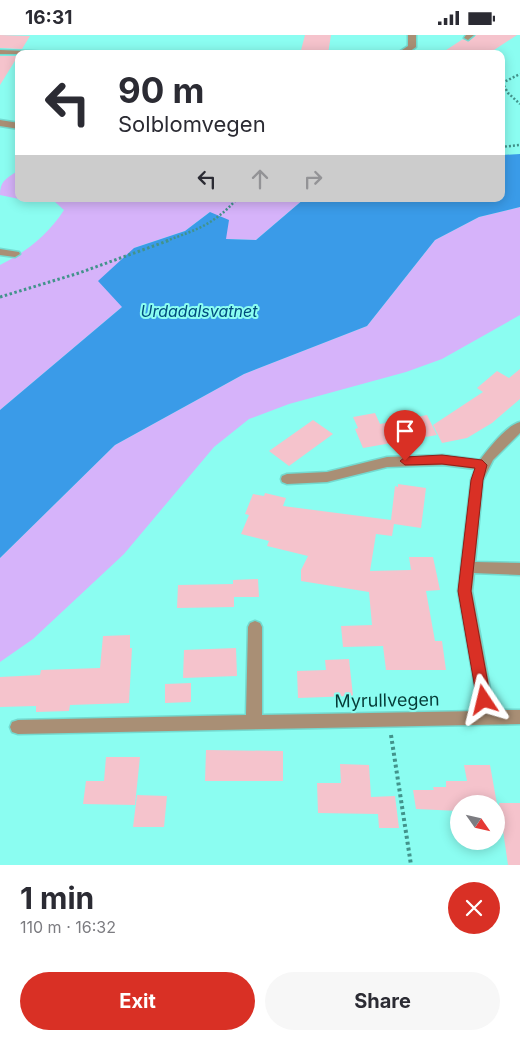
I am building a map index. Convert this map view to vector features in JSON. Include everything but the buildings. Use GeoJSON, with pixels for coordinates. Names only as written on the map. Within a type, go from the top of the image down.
{"type":"FeatureCollection","features":[{"type":"Feature","properties":{"kind":"street"},"geometry":{"type":"LineString","coordinates":[[407,50],[412,47],[412,35]]}},
{"type":"Feature","properties":{"kind":"street"},"geometry":{"type":"LineString","coordinates":[[0,52],[15,53]]}},
{"type":"Feature","properties":{"kind":"street"},"geometry":{"type":"LineString","coordinates":[[0,123],[15,125]]}},
{"type":"Feature","properties":{"kind":"street"},"geometry":{"type":"LineString","coordinates":[[0,252],[15,254]]}},
{"type":"Feature","properties":{"kind":"street"},"geometry":{"type":"LineString","coordinates":[[488,718],[465,591],[477,480],[482,465],[520,426]]}},
{"type":"Feature","properties":{"kind":"street"},"geometry":{"type":"LineString","coordinates":[[287,479],[327,477],[387,462],[442,460],[482,465]]}},
{"type":"Feature","properties":{"kind":"street"},"geometry":{"type":"LineString","coordinates":[[468,567],[520,569]]}},
{"type":"Feature","properties":{"kind":"street"},"geometry":{"type":"LineString","coordinates":[[254,721],[255,627]]}},
{"type":"Feature","properties":{"kind":"street","name":"Myrullvegen"},"geometry":{"type":"LineString","coordinates":[[18,727],[254,721],[389,722],[520,717]]}},
{"type":"Feature","properties":{"kind":"path"},"geometry":{"type":"LineString","coordinates":[[505,82],[520,74]]}},
{"type":"Feature","properties":{"kind":"path"},"geometry":{"type":"LineString","coordinates":[[505,88],[520,104]]}},
{"type":"Feature","properties":{"kind":"path"},"geometry":{"type":"LineString","coordinates":[[505,147],[520,145]]}},
{"type":"Feature","properties":{"kind":"path"},"geometry":{"type":"LineString","coordinates":[[0,297],[79,273],[205,227],[223,214],[235,202]]}},
{"type":"Feature","properties":{"kind":"path"},"geometry":{"type":"LineString","coordinates":[[389,722],[411,865]]}},
{"type":"Feature","properties":{"kind":"shaded area"},"geometry":{"type":"Polygon","coordinates":[[[15,173],[15,198],[0,195],[4,181],[15,173]]]}},
{"type":"Feature","properties":{"kind":"shaded area"},"geometry":{"type":"Polygon","coordinates":[[[55,202],[300,202],[256,240],[226,239],[210,212],[185,231],[134,248],[122,307],[0,410],[0,265],[36,242],[64,210],[55,202]]]}},
{"type":"Feature","properties":{"kind":"shaded area"},"geometry":{"type":"Polygon","coordinates":[[[520,207],[520,315],[442,359],[406,372],[289,404],[249,419],[214,447],[124,554],[33,639],[0,662],[0,558],[115,445],[244,374],[367,326],[435,240],[479,217],[520,207]]]}},
{"type":"Feature","properties":{"kind":"water","name":"Urdadalsvatnet"},"geometry":{"type":"Polygon","coordinates":[[[520,154],[520,207],[479,217],[435,240],[367,326],[244,374],[115,445],[0,558],[0,410],[122,307],[98,281],[134,248],[185,231],[210,212],[229,220],[226,239],[256,240],[300,202],[505,202],[505,155],[520,154]]]}},
{"type":"Feature","properties":{"kind":"route"},"geometry":{"type":"LineString","coordinates":[[405,461],[442,460],[482,465],[477,480],[465,591],[484,700]]}}]}
